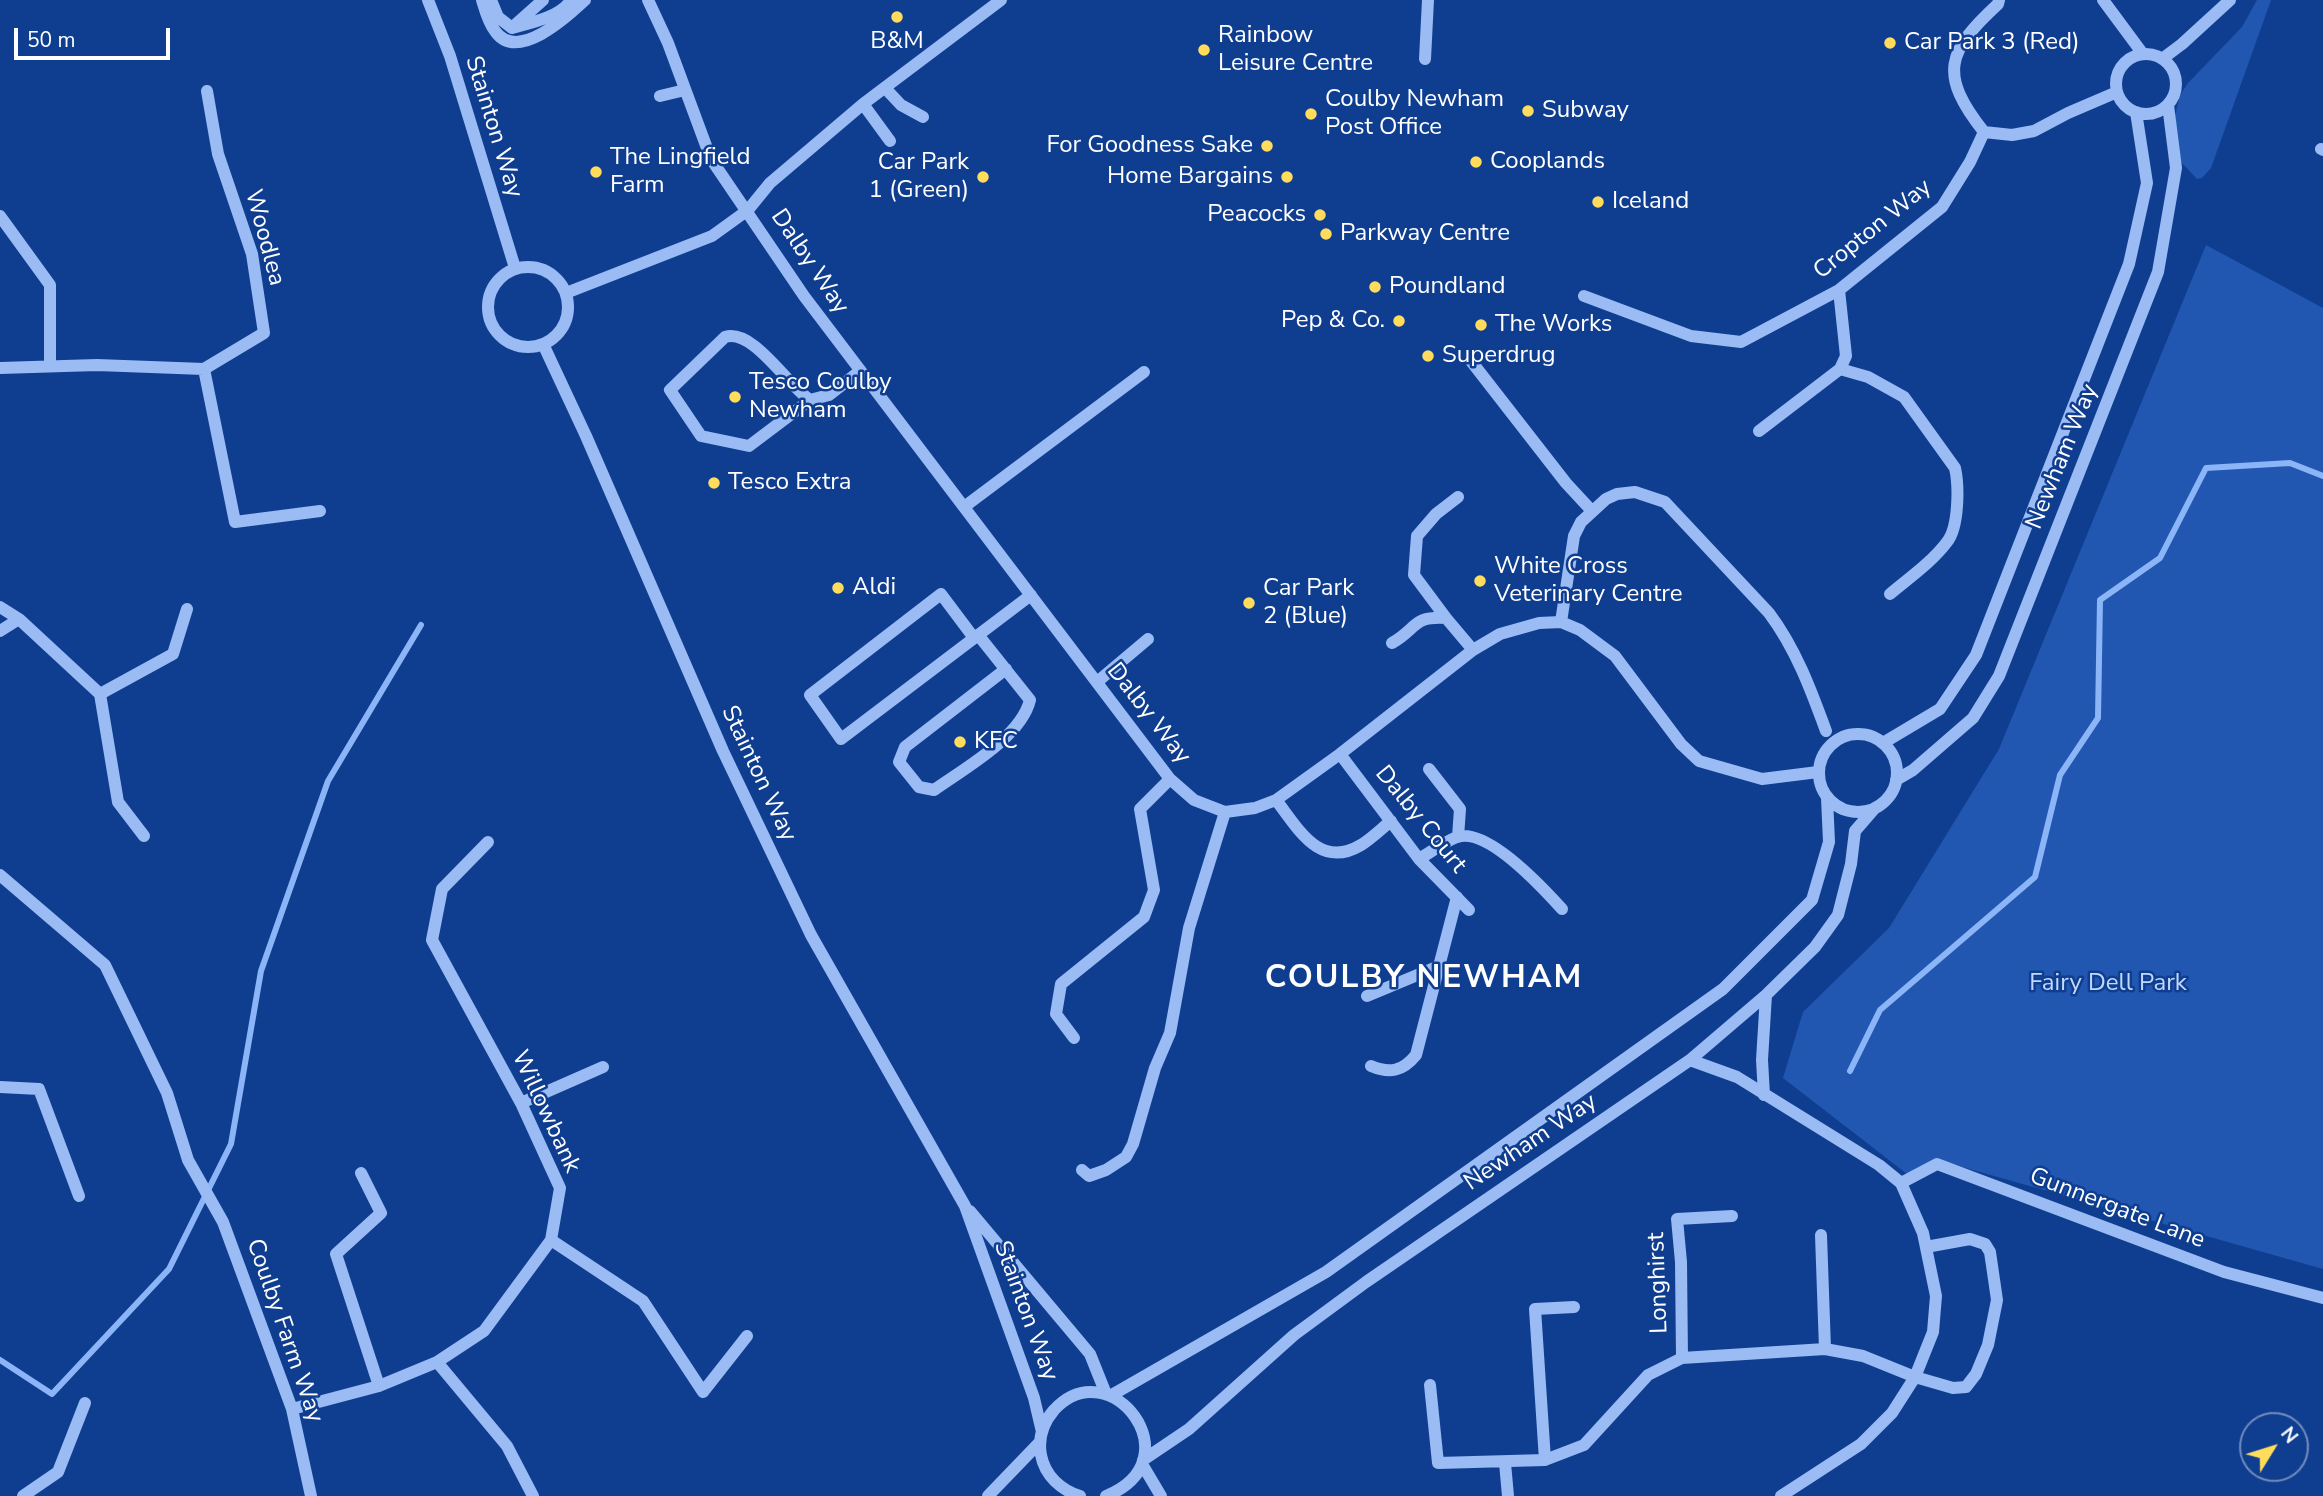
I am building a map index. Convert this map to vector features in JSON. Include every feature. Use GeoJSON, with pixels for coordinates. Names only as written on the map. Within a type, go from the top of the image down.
{"type":"FeatureCollection","features":[{"type":"Feature","properties":{"kind":"street","name":"Stainton Way"},"geometry":{"type":"LineString","coordinates":[[428,0],[450,56],[515,268]]}},
{"type":"Feature","properties":{"kind":"street"},"geometry":{"type":"LineString","coordinates":[[482,0],[496,34],[505,40],[519,42],[547,32],[585,0]]}},
{"type":"Feature","properties":{"kind":"street"},"geometry":{"type":"LineString","coordinates":[[491,0],[498,17],[512,28]]}},
{"type":"Feature","properties":{"kind":"street"},"geometry":{"type":"LineString","coordinates":[[512,28],[543,0]]}},
{"type":"Feature","properties":{"kind":"street"},"geometry":{"type":"LineString","coordinates":[[512,28],[543,19],[569,5],[571,0]]}},
{"type":"Feature","properties":{"kind":"street"},"geometry":{"type":"LineString","coordinates":[[648,0],[711,159],[748,210],[771,183],[863,104],[1001,0]]}},
{"type":"Feature","properties":{"kind":"street"},"geometry":{"type":"LineString","coordinates":[[1425,59],[1428,0]]}},
{"type":"Feature","properties":{"kind":"street"},"geometry":{"type":"LineString","coordinates":[[1999,0],[1972,28],[1956,52],[1954,78],[1969,112],[1984,132],[2012,135],[2035,131],[2067,113],[2117,92]]}},
{"type":"Feature","properties":{"kind":"street"},"geometry":{"type":"LineString","coordinates":[[2103,0],[2143,54]]}},
{"type":"Feature","properties":{"kind":"street"},"geometry":{"type":"LineString","coordinates":[[2168,105],[2150,114],[2136,113],[2127,107],[2117,92],[2119,71],[2133,57],[2143,54],[2162,59],[2231,0]]}},
{"type":"Feature","properties":{"kind":"street","name":"Newham Way"},"geometry":{"type":"LineString","coordinates":[[1106,1496],[1120,1490],[1133,1479],[1142,1462],[1189,1429],[1294,1335],[1366,1282],[1690,1060],[1766,995],[1815,947],[1838,915],[1851,864],[1855,831],[1892,793],[1896,780],[1913,770],[1973,718],[1999,676],[2158,271],[2176,168],[2168,105],[2174,97],[2177,85],[2170,65],[2162,59]]}},
{"type":"Feature","properties":{"kind":"street"},"geometry":{"type":"LineString","coordinates":[[885,88],[901,105],[923,117]]}},
{"type":"Feature","properties":{"kind":"street"},"geometry":{"type":"LineString","coordinates":[[660,96],[685,90]]}},
{"type":"Feature","properties":{"kind":"street","name":"Woodlea"},"geometry":{"type":"LineString","coordinates":[[204,369],[264,333],[252,254],[218,154],[207,91]]}},
{"type":"Feature","properties":{"kind":"street"},"geometry":{"type":"LineString","coordinates":[[863,104],[890,141]]}},
{"type":"Feature","properties":{"kind":"street","name":"Newham Way"},"geometry":{"type":"LineString","coordinates":[[1883,743],[1940,709],[1981,643],[2129,264],[2147,183],[2136,113]]}},
{"type":"Feature","properties":{"kind":"street","name":"Cropton Way"},"geometry":{"type":"LineString","coordinates":[[1584,296],[1691,336],[1741,342],[1839,290],[1942,207],[1970,162],[1984,132]]}},
{"type":"Feature","properties":{"kind":"street","name":"Dalby Way"},"geometry":{"type":"LineString","coordinates":[[566,293],[712,236],[748,210],[804,296],[1170,779],[1194,800],[1225,812]]}},
{"type":"Feature","properties":{"kind":"street"},"geometry":{"type":"LineString","coordinates":[[0,216],[50,285],[50,366]]}},
{"type":"Feature","properties":{"kind":"street"},"geometry":{"type":"LineString","coordinates":[[531,266],[547,271],[560,281],[566,293],[569,308],[567,319],[562,330],[543,344],[529,347],[515,345],[503,338],[491,320],[489,300],[493,286],[502,275],[515,268],[531,266]]}},
{"type":"Feature","properties":{"kind":"street"},"geometry":{"type":"LineString","coordinates":[[1759,431],[1840,369],[1846,356],[1839,290]]}},
{"type":"Feature","properties":{"kind":"street"},"geometry":{"type":"LineString","coordinates":[[810,400],[799,393],[759,350],[744,338],[733,334],[725,337],[670,390],[701,436],[749,446],[810,400],[829,395],[860,371]]}},
{"type":"Feature","properties":{"kind":"street","name":"Stainton Way"},"geometry":{"type":"LineString","coordinates":[[543,344],[586,436],[723,751],[811,934],[965,1206],[1034,1398],[1041,1437],[1041,1457],[1047,1472],[1056,1483],[1080,1496]]}},
{"type":"Feature","properties":{"kind":"street"},"geometry":{"type":"LineString","coordinates":[[1471,361],[1566,483],[1591,510]]}},
{"type":"Feature","properties":{"kind":"street"},"geometry":{"type":"LineString","coordinates":[[0,368],[96,365],[204,369],[235,522],[320,511]]}},
{"type":"Feature","properties":{"kind":"street"},"geometry":{"type":"LineString","coordinates":[[1840,369],[1868,377],[1904,397],[1955,468],[1958,481],[1957,507],[1949,540],[1890,594]]}},
{"type":"Feature","properties":{"kind":"street"},"geometry":{"type":"LineString","coordinates":[[964,507],[1144,372]]}},
{"type":"Feature","properties":{"kind":"street"},"geometry":{"type":"LineString","coordinates":[[1561,622],[1574,536],[1591,510],[1617,494],[1634,492],[1665,502],[1769,613],[1782,631],[1798,659],[1826,732]]}},
{"type":"Feature","properties":{"kind":"street"},"geometry":{"type":"LineString","coordinates":[[1458,497],[1436,514],[1417,536],[1415,575],[1473,650]]}},
{"type":"Feature","properties":{"kind":"street"},"geometry":{"type":"LineString","coordinates":[[1006,669],[905,747],[900,762],[919,787],[934,790],[1012,733],[1027,714],[1030,700],[1006,669],[977,637],[941,594],[810,695],[841,739],[977,637],[1031,595]]}},
{"type":"Feature","properties":{"kind":"street"},"geometry":{"type":"LineString","coordinates":[[0,607],[19,619],[100,694],[117,802],[144,836]]}},
{"type":"Feature","properties":{"kind":"street"},"geometry":{"type":"LineString","coordinates":[[100,694],[173,653],[187,609]]}},
{"type":"Feature","properties":{"kind":"street"},"geometry":{"type":"LineString","coordinates":[[1392,643],[1410,633],[1413,626],[1426,617],[1446,618]]}},
{"type":"Feature","properties":{"kind":"street"},"geometry":{"type":"LineString","coordinates":[[0,631],[19,619]]}},
{"type":"Feature","properties":{"kind":"street"},"geometry":{"type":"LineString","coordinates":[[1083,1170],[1089,1176],[1106,1170],[1126,1157],[1133,1144],[1155,1068],[1170,1033],[1189,928],[1225,812],[1255,808],[1276,800],[1340,754],[1473,650],[1508,631],[1539,623],[1561,622],[1580,630],[1615,656],[1681,744],[1699,761],[1762,779],[1818,772],[1821,759],[1836,740],[1862,734],[1883,743],[1892,754],[1896,766],[1896,780]]}},
{"type":"Feature","properties":{"kind":"street"},"geometry":{"type":"LineString","coordinates":[[1097,682],[1148,639]]}},
{"type":"Feature","properties":{"kind":"street","name":"Dalby Court"},"geometry":{"type":"LineString","coordinates":[[1340,754],[1419,859],[1469,910]]}},
{"type":"Feature","properties":{"kind":"street"},"geometry":{"type":"LineString","coordinates":[[1429,769],[1460,809],[1458,837]]}},
{"type":"Feature","properties":{"kind":"street","name":"Newham Way"},"geometry":{"type":"LineString","coordinates":[[1108,1395],[1326,1272],[1723,989],[1812,900],[1829,842],[1827,798],[1818,772]]}},
{"type":"Feature","properties":{"kind":"street"},"geometry":{"type":"LineString","coordinates":[[1074,1038],[1056,1014],[1061,984],[1144,918],[1154,890],[1140,809],[1170,779]]}},
{"type":"Feature","properties":{"kind":"street"},"geometry":{"type":"LineString","coordinates":[[1827,798],[1846,811],[1874,809]]}},
{"type":"Feature","properties":{"kind":"street"},"geometry":{"type":"LineString","coordinates":[[1276,800],[1306,840],[1323,852],[1343,852],[1360,846],[1391,821]]}},
{"type":"Feature","properties":{"kind":"street"},"geometry":{"type":"LineString","coordinates":[[1419,859],[1458,837],[1476,836],[1526,872],[1562,909]]}},
{"type":"Feature","properties":{"kind":"street","name":"Willowbank"},"geometry":{"type":"LineString","coordinates":[[292,1409],[379,1386],[437,1362],[484,1331],[551,1240],[560,1188],[521,1103],[432,940],[442,888],[488,842]]}},
{"type":"Feature","properties":{"kind":"street","name":"Coulby Farm Way"},"geometry":{"type":"LineString","coordinates":[[0,875],[105,964],[167,1093],[188,1160],[223,1222],[292,1409],[311,1496]]}},
{"type":"Feature","properties":{"kind":"street"},"geometry":{"type":"LineString","coordinates":[[1371,1066],[1381,1070],[1398,1070],[1416,1055],[1457,897]]}},
{"type":"Feature","properties":{"kind":"street"},"geometry":{"type":"LineString","coordinates":[[1367,996],[1439,966]]}},
{"type":"Feature","properties":{"kind":"street"},"geometry":{"type":"LineString","coordinates":[[1764,1095],[1762,1060],[1766,995]]}},
{"type":"Feature","properties":{"kind":"street"},"geometry":{"type":"LineString","coordinates":[[1690,1060],[1737,1077],[1879,1165],[1901,1183],[1923,1233],[1926,1247],[1936,1296],[1933,1332],[1915,1377],[1892,1413],[1861,1444],[1781,1496]]}},
{"type":"Feature","properties":{"kind":"street"},"geometry":{"type":"LineString","coordinates":[[521,1103],[603,1067]]}},
{"type":"Feature","properties":{"kind":"street"},"geometry":{"type":"LineString","coordinates":[[0,1087],[39,1089],[79,1196]]}},
{"type":"Feature","properties":{"kind":"street","name":"Gunnergate Lane"},"geometry":{"type":"LineString","coordinates":[[1901,1183],[1937,1164],[2224,1272],[2323,1298]]}},
{"type":"Feature","properties":{"kind":"street"},"geometry":{"type":"LineString","coordinates":[[361,1173],[381,1213],[336,1254],[379,1386]]}},
{"type":"Feature","properties":{"kind":"street","name":"Stainton Way"},"geometry":{"type":"LineString","coordinates":[[965,1206],[1090,1354],[1108,1395]]}},
{"type":"Feature","properties":{"kind":"street","name":"Longhirst"},"geometry":{"type":"LineString","coordinates":[[1682,1358],[1681,1262],[1677,1219],[1732,1216]]}},
{"type":"Feature","properties":{"kind":"street"},"geometry":{"type":"LineString","coordinates":[[1821,1236],[1825,1349]]}},
{"type":"Feature","properties":{"kind":"street","name":"Longhirst"},"geometry":{"type":"LineString","coordinates":[[1430,1385],[1438,1463],[1545,1460],[1584,1446],[1648,1375],[1682,1358],[1825,1349],[1863,1356],[1915,1377],[1953,1388],[1966,1387],[1976,1374],[1988,1345],[1997,1300],[1990,1252],[1984,1244],[1970,1239],[1926,1247]]}},
{"type":"Feature","properties":{"kind":"street"},"geometry":{"type":"LineString","coordinates":[[551,1240],[643,1301],[703,1392],[747,1336]]}},
{"type":"Feature","properties":{"kind":"street"},"geometry":{"type":"LineString","coordinates":[[1545,1460],[1535,1309],[1574,1307]]}},
{"type":"Feature","properties":{"kind":"street"},"geometry":{"type":"LineString","coordinates":[[437,1362],[507,1446],[533,1496]]}},
{"type":"Feature","properties":{"kind":"street"},"geometry":{"type":"LineString","coordinates":[[988,1496],[1041,1437],[1048,1417],[1060,1404],[1074,1396],[1090,1393],[1108,1395],[1124,1403],[1139,1422],[1145,1445],[1142,1462],[1161,1496]]}},
{"type":"Feature","properties":{"kind":"street"},"geometry":{"type":"LineString","coordinates":[[23,1496],[58,1472],[85,1403]]}},
{"type":"Feature","properties":{"kind":"street"},"geometry":{"type":"LineString","coordinates":[[1505,1463],[1508,1496]]}},
{"type":"Feature","properties":{"kind":"green space"},"geometry":{"type":"Polygon","coordinates":[[[2257,0],[2271,0],[2211,168],[2202,178],[2197,179],[2180,161],[2175,116],[2180,95],[2188,83],[2242,27],[2257,0]]]}},
{"type":"Feature","properties":{"kind":"green space","name":"Fairy Dell Park"},"geometry":{"type":"Polygon","coordinates":[[[2206,245],[2323,308],[2323,1269],[1934,1159],[1907,1174],[1783,1078],[1803,1012],[1889,928],[1999,749],[2206,245]]]}},
{"type":"Feature","properties":{"kind":"waterway"},"geometry":{"type":"LineString","coordinates":[[1850,1071],[1880,1010],[2035,877],[2060,775],[2098,718],[2100,600],[2160,558],[2206,468],[2290,463],[2323,476]]}},
{"type":"Feature","properties":{"kind":"waterway"},"geometry":{"type":"LineString","coordinates":[[0,1360],[52,1394],[169,1269],[231,1144],[261,971],[328,781],[421,625]]}},
{"type":"Feature","properties":{"kind":"place","name":"B&M"},"geometry":{"type":"Point","coordinates":[897,17]}},
{"type":"Feature","properties":{"kind":"place","name":"Car Park 3 (Red)"},"geometry":{"type":"Point","coordinates":[1890,43]}},
{"type":"Feature","properties":{"kind":"place","name":"Rainbow Leisure Centre"},"geometry":{"type":"Point","coordinates":[1204,50]}},
{"type":"Feature","properties":{"kind":"place","name":"Subway"},"geometry":{"type":"Point","coordinates":[1528,111]}},
{"type":"Feature","properties":{"kind":"place","name":"Coulby Newham Post Office"},"geometry":{"type":"Point","coordinates":[1311,114]}},
{"type":"Feature","properties":{"kind":"place","name":"For Goodness Sake"},"geometry":{"type":"Point","coordinates":[1267,146]}},
{"type":"Feature","properties":{"kind":"place","name":"Cooplands"},"geometry":{"type":"Point","coordinates":[1476,162]}},
{"type":"Feature","properties":{"kind":"place","name":"The Lingfield Farm"},"geometry":{"type":"Point","coordinates":[596,172]}},
{"type":"Feature","properties":{"kind":"place","name":"Car Park 1 (Green)"},"geometry":{"type":"Point","coordinates":[983,177]}},
{"type":"Feature","properties":{"kind":"place","name":"Home Bargains"},"geometry":{"type":"Point","coordinates":[1287,177]}},
{"type":"Feature","properties":{"kind":"place","name":"Iceland"},"geometry":{"type":"Point","coordinates":[1598,202]}},
{"type":"Feature","properties":{"kind":"place","name":"Peacocks"},"geometry":{"type":"Point","coordinates":[1320,215]}},
{"type":"Feature","properties":{"kind":"place","name":"Parkway Centre"},"geometry":{"type":"Point","coordinates":[1326,234]}},
{"type":"Feature","properties":{"kind":"place","name":"Poundland"},"geometry":{"type":"Point","coordinates":[1375,287]}},
{"type":"Feature","properties":{"kind":"place","name":"Pep & Co."},"geometry":{"type":"Point","coordinates":[1399,321]}},
{"type":"Feature","properties":{"kind":"place","name":"The Works"},"geometry":{"type":"Point","coordinates":[1481,325]}},
{"type":"Feature","properties":{"kind":"place","name":"Superdrug"},"geometry":{"type":"Point","coordinates":[1428,356]}},
{"type":"Feature","properties":{"kind":"place","name":"Tesco Coulby Newham"},"geometry":{"type":"Point","coordinates":[735,397]}},
{"type":"Feature","properties":{"kind":"place","name":"Tesco Extra"},"geometry":{"type":"Point","coordinates":[714,483]}},
{"type":"Feature","properties":{"kind":"place","name":"White Cross Veterinary Centre"},"geometry":{"type":"Point","coordinates":[1480,581]}},
{"type":"Feature","properties":{"kind":"place","name":"Aldi"},"geometry":{"type":"Point","coordinates":[838,588]}},
{"type":"Feature","properties":{"kind":"place","name":"Car Park 2 (Blue)"},"geometry":{"type":"Point","coordinates":[1249,603]}},
{"type":"Feature","properties":{"kind":"place","name":"KFC"},"geometry":{"type":"Point","coordinates":[960,742]}},
{"type":"Feature","properties":{"kind":"district","name":"COULBY NEWHAM"},"geometry":{"type":"Point","coordinates":[1424,979]}}]}
